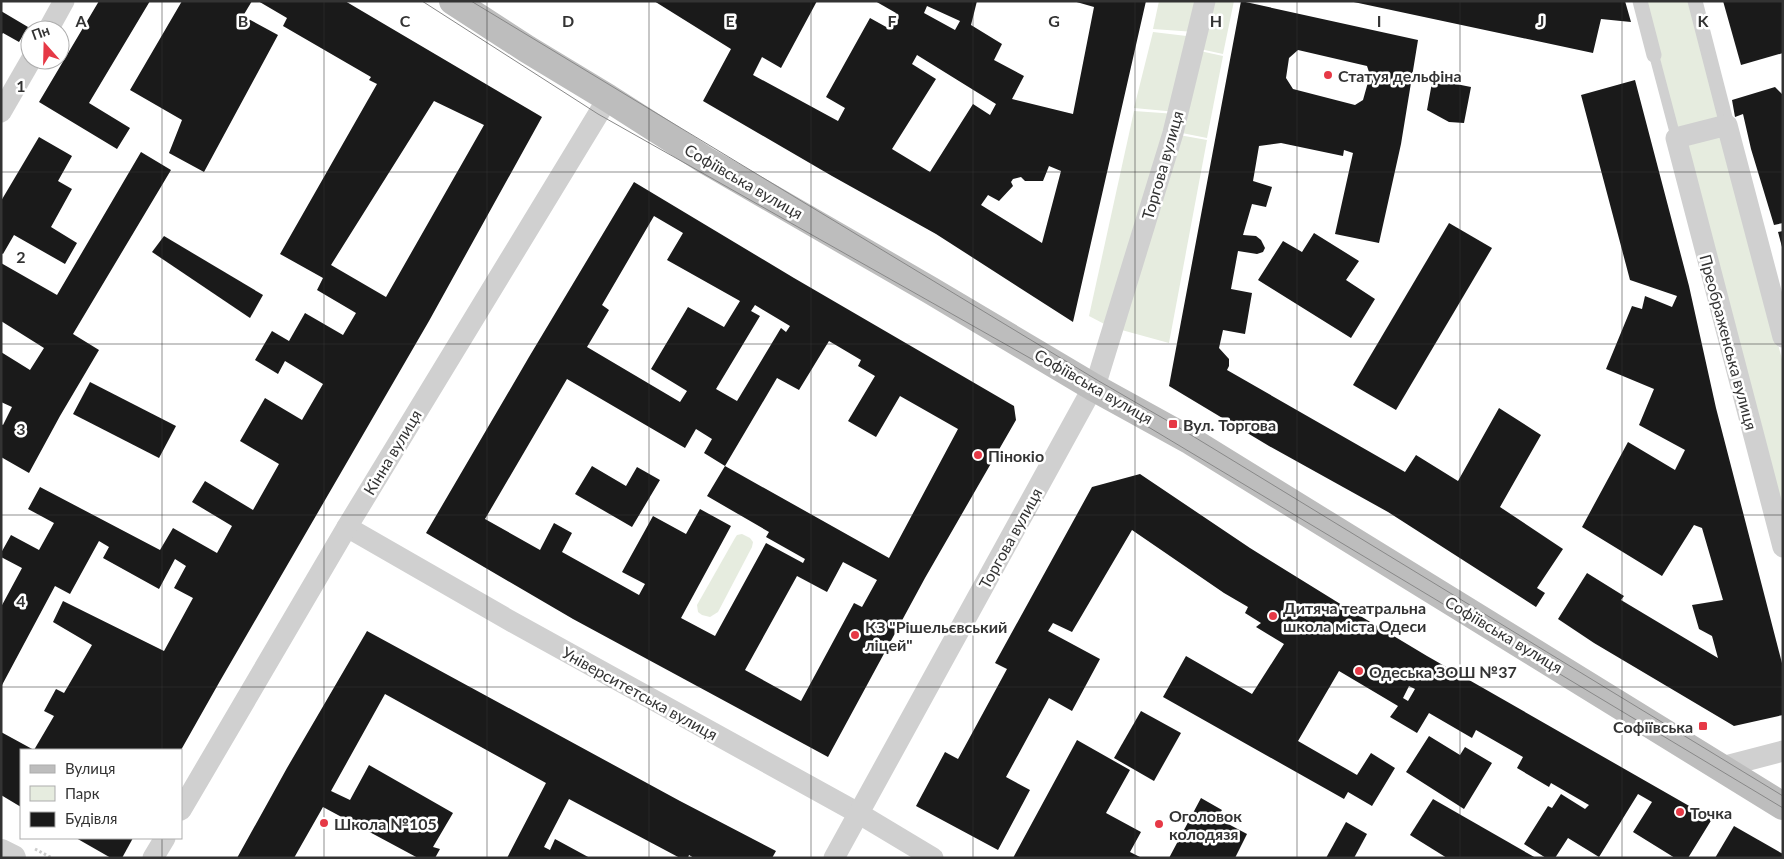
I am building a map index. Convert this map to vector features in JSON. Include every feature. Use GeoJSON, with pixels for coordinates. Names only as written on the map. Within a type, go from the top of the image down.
{"type":"FeatureCollection","features":[{"type":"Feature","properties":{"kind":"main road","name":"Софіївська вулиця"},"geometry":{"type":"LineString","coordinates":[[453,1],[526,49],[608,98],[705,160],[1095,384],[1783,806]]}},
{"type":"Feature","properties":{"kind":"street"},"geometry":{"type":"LineString","coordinates":[[54,20],[64,1]]}},
{"type":"Feature","properties":{"kind":"street","name":"Торгова вулиця"},"geometry":{"type":"LineString","coordinates":[[834,858],[1095,384],[1173,133],[1205,1]]}},
{"type":"Feature","properties":{"kind":"street","name":"Преображенська вулиця"},"geometry":{"type":"LineString","coordinates":[[1640,1],[1654,55]]}},
{"type":"Feature","properties":{"kind":"street"},"geometry":{"type":"LineString","coordinates":[[1695,1],[1783,337]]}},
{"type":"Feature","properties":{"kind":"street"},"geometry":{"type":"LineString","coordinates":[[1,112],[25,70]]}},
{"type":"Feature","properties":{"kind":"street","name":"Кінна вулиця"},"geometry":{"type":"LineString","coordinates":[[182,808],[347,527],[608,98]]}},
{"type":"Feature","properties":{"kind":"street"},"geometry":{"type":"LineString","coordinates":[[1676,138],[1727,125]]}},
{"type":"Feature","properties":{"kind":"street","name":"Преображенська вулиця"},"geometry":{"type":"LineString","coordinates":[[1676,138],[1783,547]]}},
{"type":"Feature","properties":{"kind":"street","name":"Університетська вулиця"},"geometry":{"type":"LineString","coordinates":[[347,527],[607,675],[858,813],[933,858]]}},
{"type":"Feature","properties":{"kind":"street"},"geometry":{"type":"LineString","coordinates":[[1722,767],[1783,751]]}},
{"type":"Feature","properties":{"kind":"street"},"geometry":{"type":"LineString","coordinates":[[153,858],[164,839]]}},
{"type":"Feature","properties":{"kind":"street"},"geometry":{"type":"LineString","coordinates":[[1,852],[13,858]]}},
{"type":"Feature","properties":{"kind":"lane","name":"Преображенська вулиця"},"geometry":{"type":"LineString","coordinates":[[1654,55],[1676,138]]}},
{"type":"Feature","properties":{"kind":"green space"},"geometry":{"type":"Polygon","coordinates":[[[1159,1],[1203,1],[1195,32],[1153,29],[1159,1]]]}},
{"type":"Feature","properties":{"kind":"green space"},"geometry":{"type":"Polygon","coordinates":[[[1211,1],[1234,1],[1223,54],[1200,49],[1211,1]]]}},
{"type":"Feature","properties":{"kind":"green space"},"geometry":{"type":"Polygon","coordinates":[[[1645,1],[1690,1],[1719,122],[1678,132],[1645,1]]]}},
{"type":"Feature","properties":{"kind":"green space"},"geometry":{"type":"Polygon","coordinates":[[[1153,32],[1195,37],[1177,112],[1134,108],[1153,32]]]}},
{"type":"Feature","properties":{"kind":"green space"},"geometry":{"type":"Polygon","coordinates":[[[1200,51],[1223,56],[1207,138],[1182,133],[1200,51]]]}},
{"type":"Feature","properties":{"kind":"green space"},"geometry":{"type":"Polygon","coordinates":[[[1134,111],[1176,114],[1110,327],[1089,316],[1134,111]]]}},
{"type":"Feature","properties":{"kind":"green space"},"geometry":{"type":"Polygon","coordinates":[[[1722,132],[1783,363],[1783,527],[1683,142],[1722,132]]]}},
{"type":"Feature","properties":{"kind":"green space"},"geometry":{"type":"Polygon","coordinates":[[[1179,135],[1207,140],[1169,343],[1118,329],[1179,135]]]}},
{"type":"Feature","properties":{"kind":"green space"},"geometry":{"type":"Polygon","coordinates":[[[742,534],[750,538],[753,542],[752,547],[718,612],[710,617],[702,615],[698,612],[697,605],[735,538],[737,535],[742,534]]]}},
{"type":"Feature","properties":{"kind":"building"},"geometry":{"type":"Polygon","coordinates":[[[99,1],[150,1],[89,103],[130,128],[117,149],[39,102],[58,70],[70,70],[70,50],[99,1]]]}},
{"type":"Feature","properties":{"kind":"building"},"geometry":{"type":"Polygon","coordinates":[[[182,1],[252,1],[243,16],[278,35],[204,172],[169,153],[182,120],[130,90],[182,1]]]}},
{"type":"Feature","properties":{"kind":"building"},"geometry":{"type":"Polygon","coordinates":[[[258,1],[345,1],[542,117],[429,321],[182,749],[35,749],[54,716],[44,711],[56,689],[64,693],[92,645],[53,622],[63,601],[164,651],[193,598],[174,588],[186,566],[175,559],[159,589],[103,558],[109,547],[99,541],[70,594],[55,586],[1,687],[1,607],[22,568],[1,557],[1,553],[11,535],[39,550],[54,523],[28,509],[40,487],[160,550],[173,528],[217,553],[232,526],[192,502],[205,481],[253,510],[279,464],[240,441],[265,398],[302,420],[323,384],[285,361],[278,374],[255,360],[272,331],[289,341],[305,313],[343,335],[356,313],[317,290],[323,278],[280,254],[377,84],[369,80],[371,77],[283,26],[287,18],[258,1]],[[434,101],[331,265],[386,297],[484,125],[434,101]]]}},
{"type":"Feature","properties":{"kind":"building"},"geometry":{"type":"Polygon","coordinates":[[[654,1],[817,1],[781,68],[762,57],[753,75],[838,121],[845,108],[826,97],[870,18],[888,28],[896,13],[875,1],[977,1],[971,25],[1002,44],[994,60],[1024,76],[1012,99],[1073,114],[1094,7],[1073,1],[1146,1],[1073,322],[936,234],[703,101],[731,49],[654,1]],[[927,6],[924,13],[955,30],[960,21],[927,6]],[[917,55],[912,64],[936,79],[892,149],[930,172],[973,104],[990,115],[996,104],[917,55]],[[1049,166],[1043,181],[1025,181],[1021,177],[1013,179],[1011,182],[1013,186],[999,201],[988,195],[981,205],[1042,243],[1061,171],[1049,166]]]}},
{"type":"Feature","properties":{"kind":"building"},"geometry":{"type":"Polygon","coordinates":[[[1241,1],[1418,40],[1401,144],[1379,243],[1335,234],[1353,153],[1344,150],[1343,156],[1281,143],[1259,146],[1253,181],[1272,187],[1266,207],[1252,204],[1243,235],[1256,236],[1261,240],[1265,248],[1263,252],[1257,254],[1238,251],[1231,289],[1252,293],[1245,334],[1223,330],[1219,348],[1229,359],[1227,370],[1405,472],[1416,455],[1458,481],[1499,408],[1541,435],[1500,507],[1563,549],[1537,588],[1545,593],[1536,607],[1388,512],[1269,446],[1169,386],[1241,1]],[[1298,50],[1289,58],[1286,78],[1293,89],[1355,105],[1363,100],[1370,75],[1367,66],[1298,50]]]}},
{"type":"Feature","properties":{"kind":"building"},"geometry":{"type":"Polygon","coordinates":[[[1349,1],[1625,1],[1631,22],[1601,19],[1593,53],[1349,1]]]}},
{"type":"Feature","properties":{"kind":"building"},"geometry":{"type":"Polygon","coordinates":[[[1723,1],[1783,1],[1783,53],[1741,65],[1723,1]]]}},
{"type":"Feature","properties":{"kind":"building"},"geometry":{"type":"Polygon","coordinates":[[[1,11],[20,22],[20,40],[19,42],[3,33],[1,35],[1,11]]]}},
{"type":"Feature","properties":{"kind":"building"},"geometry":{"type":"Polygon","coordinates":[[[1433,77],[1451,78],[1451,83],[1471,87],[1464,123],[1449,122],[1427,110],[1433,77]]]}},
{"type":"Feature","properties":{"kind":"building"},"geometry":{"type":"Polygon","coordinates":[[[1635,80],[1689,286],[1716,408],[1783,667],[1783,715],[1734,726],[1594,643],[1558,619],[1587,573],[1624,596],[1621,600],[1718,658],[1712,636],[1699,629],[1692,605],[1723,600],[1702,528],[1694,525],[1662,576],[1582,527],[1628,442],[1675,470],[1685,450],[1639,425],[1654,389],[1606,369],[1632,306],[1642,309],[1645,296],[1672,307],[1677,296],[1630,280],[1581,95],[1635,80]]]}},
{"type":"Feature","properties":{"kind":"building"},"geometry":{"type":"Polygon","coordinates":[[[1775,87],[1783,95],[1783,223],[1774,225],[1751,149],[1743,114],[1735,117],[1732,100],[1775,87]]]}},
{"type":"Feature","properties":{"kind":"building"},"geometry":{"type":"Polygon","coordinates":[[[39,137],[72,156],[58,181],[72,189],[51,227],[77,243],[65,264],[14,235],[3,254],[1,253],[1,201],[39,137]]]}},
{"type":"Feature","properties":{"kind":"building"},"geometry":{"type":"Polygon","coordinates":[[[141,152],[171,170],[73,334],[99,350],[29,473],[1,457],[1,424],[3,425],[12,407],[1,402],[1,352],[30,370],[44,348],[1,321],[1,263],[57,295],[141,152]]]}},
{"type":"Feature","properties":{"kind":"building"},"geometry":{"type":"Polygon","coordinates":[[[634,182],[1014,406],[1016,420],[925,578],[828,757],[573,619],[426,533],[634,182]],[[654,216],[602,305],[609,310],[587,347],[680,402],[687,391],[651,369],[688,307],[724,327],[740,301],[667,260],[683,233],[654,216]],[[755,305],[751,311],[760,316],[716,389],[737,401],[781,328],[786,332],[790,326],[755,305]],[[829,341],[799,390],[777,378],[725,466],[889,558],[958,429],[900,396],[876,437],[848,421],[875,376],[858,366],[861,360],[829,341]],[[567,379],[485,519],[540,550],[554,523],[572,533],[562,552],[639,595],[645,584],[622,572],[653,516],[686,534],[700,509],[731,526],[681,618],[715,636],[766,543],[803,563],[805,559],[766,537],[769,532],[707,496],[725,466],[704,453],[712,439],[696,429],[685,448],[567,379]],[[843,562],[827,592],[797,576],[745,670],[801,701],[854,603],[862,607],[877,580],[843,562]]]}},
{"type":"Feature","properties":{"kind":"building"},"geometry":{"type":"Polygon","coordinates":[[[1449,223],[1492,248],[1396,410],[1353,385],[1449,223]]]}},
{"type":"Feature","properties":{"kind":"building"},"geometry":{"type":"Polygon","coordinates":[[[1783,231],[1783,247],[1782,247],[1778,232],[1783,231]]]}},
{"type":"Feature","properties":{"kind":"building"},"geometry":{"type":"Polygon","coordinates":[[[1314,233],[1359,261],[1346,280],[1375,299],[1351,338],[1258,280],[1283,241],[1302,252],[1314,233]]]}},
{"type":"Feature","properties":{"kind":"building"},"geometry":{"type":"Polygon","coordinates":[[[164,236],[263,295],[250,318],[152,252],[164,236]]]}},
{"type":"Feature","properties":{"kind":"building"},"geometry":{"type":"Polygon","coordinates":[[[90,382],[176,426],[159,458],[73,414],[90,382]]]}},
{"type":"Feature","properties":{"kind":"building"},"geometry":{"type":"Polygon","coordinates":[[[592,466],[626,486],[637,467],[660,480],[632,527],[575,494],[592,466]]]}},
{"type":"Feature","properties":{"kind":"building"},"geometry":{"type":"Polygon","coordinates":[[[1140,474],[1250,548],[1342,605],[1427,656],[1712,819],[1688,858],[1675,858],[1633,832],[1652,802],[1638,794],[1599,857],[1568,838],[1555,858],[1546,858],[1524,844],[1548,806],[1552,808],[1561,794],[1585,809],[1589,805],[1551,783],[1549,787],[1517,768],[1523,757],[1476,730],[1472,738],[1429,713],[1417,733],[1390,717],[1398,706],[1339,671],[1298,741],[1357,775],[1371,753],[1395,768],[1372,806],[1348,792],[1344,799],[1163,697],[1186,656],[1252,694],[1284,644],[1256,627],[1261,623],[1245,613],[1248,607],[1224,593],[1132,530],[1072,632],[1053,623],[1048,631],[1100,659],[1072,711],[1049,698],[1006,777],[1030,790],[998,850],[916,806],[945,752],[958,759],[1007,669],[995,663],[1092,487],[1140,474]],[[1409,686],[1403,698],[1408,701],[1415,689],[1409,686]]]}},
{"type":"Feature","properties":{"kind":"building"},"geometry":{"type":"Polygon","coordinates":[[[367,631],[776,851],[772,858],[694,858],[689,855],[688,858],[680,858],[569,799],[544,847],[550,850],[555,839],[590,858],[507,858],[546,783],[385,694],[331,791],[350,800],[369,765],[453,813],[433,847],[440,849],[435,858],[418,858],[323,807],[294,858],[237,858],[367,631]]]}},
{"type":"Feature","properties":{"kind":"building"},"geometry":{"type":"Polygon","coordinates":[[[1141,711],[1181,733],[1154,781],[1114,758],[1141,711]]]}},
{"type":"Feature","properties":{"kind":"building"},"geometry":{"type":"Polygon","coordinates":[[[1,732],[32,749],[20,749],[20,806],[1,795],[1,732]]]}},
{"type":"Feature","properties":{"kind":"building"},"geometry":{"type":"Polygon","coordinates":[[[1429,736],[1460,755],[1465,747],[1492,763],[1464,809],[1406,772],[1429,736]]]}},
{"type":"Feature","properties":{"kind":"building"},"geometry":{"type":"Polygon","coordinates":[[[1077,740],[1130,770],[1106,813],[1141,832],[1130,852],[1142,858],[1013,858],[1077,740]]]}},
{"type":"Feature","properties":{"kind":"building"},"geometry":{"type":"Polygon","coordinates":[[[1201,798],[1222,810],[1217,818],[1247,834],[1235,858],[1169,858],[1201,798]]]}},
{"type":"Feature","properties":{"kind":"building"},"geometry":{"type":"Polygon","coordinates":[[[1433,799],[1536,858],[1447,858],[1410,835],[1433,799]]]}},
{"type":"Feature","properties":{"kind":"building"},"geometry":{"type":"Polygon","coordinates":[[[1346,822],[1367,834],[1354,858],[1326,858],[1346,822]]]}},
{"type":"Feature","properties":{"kind":"building"},"geometry":{"type":"Polygon","coordinates":[[[1734,826],[1783,854],[1783,858],[1715,858],[1734,826]]]}},
{"type":"Feature","properties":{"kind":"building"},"geometry":{"type":"Polygon","coordinates":[[[78,839],[132,839],[122,858],[111,858],[78,839]]]}},
{"type":"Feature","properties":{"kind":"tram line"},"geometry":{"type":"LineString","coordinates":[[422,1],[598,114],[1090,392],[1783,808]]}},
{"type":"Feature","properties":{"kind":"tram line"},"geometry":{"type":"LineString","coordinates":[[471,1],[1097,380],[1173,424],[1783,796]]}},
{"type":"Feature","properties":{"kind":"place","name":"Статуя дельфіна"},"geometry":{"type":"Point","coordinates":[1328,75]}},
{"type":"Feature","properties":{"kind":"place","name":"Вул. Торгова"},"geometry":{"type":"Point","coordinates":[1173,424]}},
{"type":"Feature","properties":{"kind":"place","name":"Пінокіо"},"geometry":{"type":"Point","coordinates":[978,455]}},
{"type":"Feature","properties":{"kind":"place","name":"Дитяча театральна школа міста Одеси"},"geometry":{"type":"Point","coordinates":[1273,616]}},
{"type":"Feature","properties":{"kind":"place","name":"КЗ \"Рішельєвський ліцей\""},"geometry":{"type":"Point","coordinates":[855,635]}},
{"type":"Feature","properties":{"kind":"place","name":"Одеська ЗОШ №37"},"geometry":{"type":"Point","coordinates":[1359,671]}},
{"type":"Feature","properties":{"kind":"place","name":"Софiïвська"},"geometry":{"type":"Point","coordinates":[1703,726]}},
{"type":"Feature","properties":{"kind":"place","name":"Точка"},"geometry":{"type":"Point","coordinates":[1680,812]}},
{"type":"Feature","properties":{"kind":"place","name":"Школа №105"},"geometry":{"type":"Point","coordinates":[324,823]}},
{"type":"Feature","properties":{"kind":"place","name":"Оголовок колодязя"},"geometry":{"type":"Point","coordinates":[1159,824]}}]}
